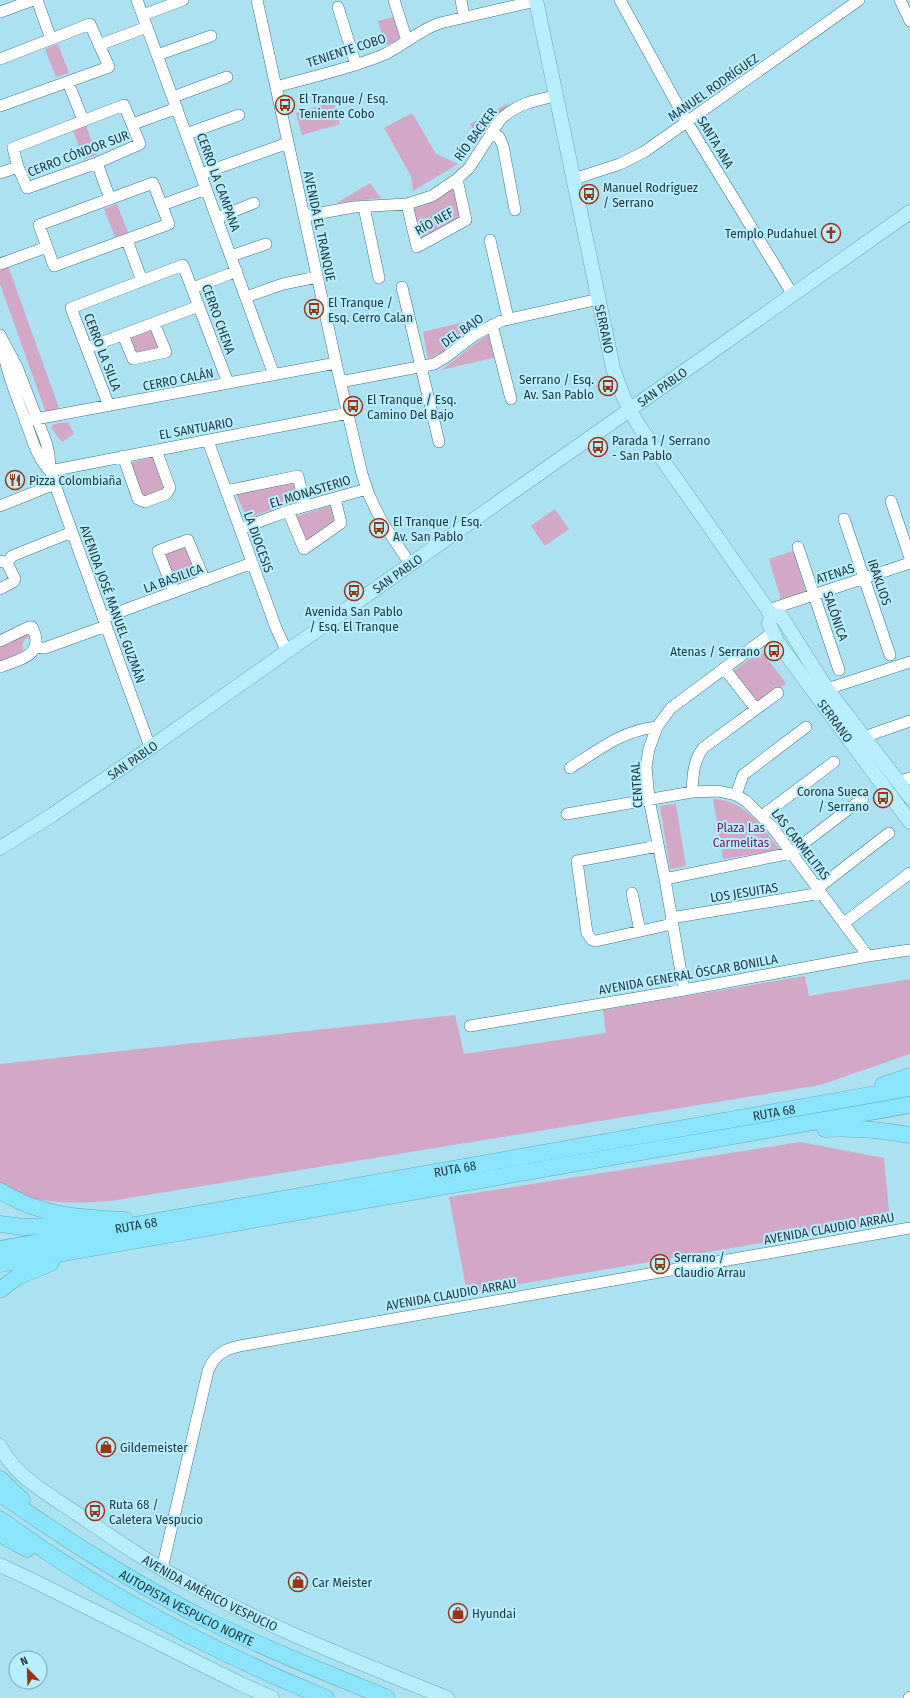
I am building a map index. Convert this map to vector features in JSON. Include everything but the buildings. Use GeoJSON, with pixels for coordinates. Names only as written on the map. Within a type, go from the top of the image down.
{"type":"FeatureCollection","features":[{"type":"Feature","properties":{"kind":"highway"},"geometry":{"type":"LineString","coordinates":[[834,1102],[910,1076]]}},
{"type":"Feature","properties":{"kind":"highway","name":"RUTA 68"},"geometry":{"type":"LineString","coordinates":[[0,1249],[910,1088]]}},
{"type":"Feature","properties":{"kind":"highway","name":"RUTA 68"},"geometry":{"type":"LineString","coordinates":[[0,1264],[910,1105]]}},
{"type":"Feature","properties":{"kind":"highway"},"geometry":{"type":"LineString","coordinates":[[736,1136],[842,1128],[875,1129],[910,1135]]}},
{"type":"Feature","properties":{"kind":"highway"},"geometry":{"type":"LineString","coordinates":[[0,1191],[27,1205],[54,1214],[78,1218],[152,1222]]}},
{"type":"Feature","properties":{"kind":"highway"},"geometry":{"type":"LineString","coordinates":[[0,1224],[23,1227],[152,1222]]}},
{"type":"Feature","properties":{"kind":"highway"},"geometry":{"type":"LineString","coordinates":[[0,1290],[11,1280],[26,1272],[81,1251]]}},
{"type":"Feature","properties":{"kind":"highway"},"geometry":{"type":"LineString","coordinates":[[0,1479],[49,1526]]}},
{"type":"Feature","properties":{"kind":"highway","name":"AUTOPISTA VESPUCIO NORTE"},"geometry":{"type":"LineString","coordinates":[[0,1494],[118,1571],[208,1620],[275,1652],[387,1698]]}},
{"type":"Feature","properties":{"kind":"highway","name":"AUTOPISTA VESPUCIO NORTE"},"geometry":{"type":"LineString","coordinates":[[0,1519],[114,1595],[232,1658],[326,1698]]}},
{"type":"Feature","properties":{"kind":"highway"},"geometry":{"type":"LineString","coordinates":[[0,1526],[47,1556]]}},
{"type":"Feature","properties":{"kind":"highway"},"geometry":{"type":"LineString","coordinates":[[0,1534],[18,1545]]}},
{"type":"Feature","properties":{"kind":"highway"},"geometry":{"type":"LineString","coordinates":[[0,1538],[65,1563]]}},
{"type":"Feature","properties":{"kind":"main road","name":"SERRANO"},"geometry":{"type":"LineString","coordinates":[[536,1],[613,368],[622,396],[629,410],[770,613],[781,616],[827,690],[864,737],[904,780],[910,797]]}},
{"type":"Feature","properties":{"kind":"main road","name":"SAN PABLO"},"geometry":{"type":"LineString","coordinates":[[0,848],[52,816],[287,652],[910,212]]}},
{"type":"Feature","properties":{"kind":"main road","name":"SERRANO"},"geometry":{"type":"LineString","coordinates":[[770,613],[769,624],[778,643],[910,822]]}},
{"type":"Feature","properties":{"kind":"main road","name":"AVENIDA AMÉRICO VESPUCIO"},"geometry":{"type":"LineString","coordinates":[[0,1446],[13,1465],[34,1484],[162,1569],[226,1603],[295,1636],[447,1698]]}},
{"type":"Feature","properties":{"kind":"main road"},"geometry":{"type":"LineString","coordinates":[[0,1565],[234,1681],[272,1698]]}},
{"type":"Feature","properties":{"kind":"street"},"geometry":{"type":"LineString","coordinates":[[0,12],[35,0],[51,39]]}},
{"type":"Feature","properties":{"kind":"street","name":"CERRO LA CAMPANA"},"geometry":{"type":"LineString","coordinates":[[137,0],[274,374]]}},
{"type":"Feature","properties":{"kind":"street"},"geometry":{"type":"LineString","coordinates":[[143,15],[183,0]]}},
{"type":"Feature","properties":{"kind":"street","name":"AVENIDA EL TRANQUE"},"geometry":{"type":"LineString","coordinates":[[257,0],[340,382],[362,474],[381,520],[410,564]]}},
{"type":"Feature","properties":{"kind":"street"},"geometry":{"type":"LineString","coordinates":[[394,0],[407,41]]}},
{"type":"Feature","properties":{"kind":"street"},"geometry":{"type":"LineString","coordinates":[[461,0],[464,17]]}},
{"type":"Feature","properties":{"kind":"street","name":"SANTA ANA"},"geometry":{"type":"LineString","coordinates":[[620,0],[687,122],[793,295]]}},
{"type":"Feature","properties":{"kind":"street","name":"MANUEL RODRÍGUEZ"},"geometry":{"type":"LineString","coordinates":[[574,179],[636,157],[858,0]]}},
{"type":"Feature","properties":{"kind":"street"},"geometry":{"type":"LineString","coordinates":[[900,0],[910,21]]}},
{"type":"Feature","properties":{"kind":"street","name":"TENIENTE COBO"},"geometry":{"type":"LineString","coordinates":[[276,87],[356,65],[382,55],[433,26],[464,17],[536,1]]}},
{"type":"Feature","properties":{"kind":"street"},"geometry":{"type":"LineString","coordinates":[[338,7],[356,65]]}},
{"type":"Feature","properties":{"kind":"street"},"geometry":{"type":"LineString","coordinates":[[0,59],[90,24],[109,67],[0,106]]}},
{"type":"Feature","properties":{"kind":"street"},"geometry":{"type":"LineString","coordinates":[[99,45],[147,27]]}},
{"type":"Feature","properties":{"kind":"street"},"geometry":{"type":"LineString","coordinates":[[157,55],[211,36]]}},
{"type":"Feature","properties":{"kind":"street"},"geometry":{"type":"LineString","coordinates":[[172,96],[227,77]]}},
{"type":"Feature","properties":{"kind":"street"},"geometry":{"type":"LineString","coordinates":[[68,82],[83,120]]}},
{"type":"Feature","properties":{"kind":"street","name":"RÍO BACKER"},"geometry":{"type":"LineString","coordinates":[[304,216],[354,207],[407,204],[432,196],[457,179],[472,163],[500,120],[514,108],[531,101],[556,96]]}},
{"type":"Feature","properties":{"kind":"street"},"geometry":{"type":"LineString","coordinates":[[0,173],[18,167],[13,148],[83,120],[124,105],[132,124],[177,108]]}},
{"type":"Feature","properties":{"kind":"street"},"geometry":{"type":"LineString","coordinates":[[186,134],[239,114]]}},
{"type":"Feature","properties":{"kind":"street","name":"CERRO CÓNDOR SUR"},"geometry":{"type":"LineString","coordinates":[[18,167],[27,188],[97,163],[140,144],[132,124]]}},
{"type":"Feature","properties":{"kind":"street"},"geometry":{"type":"LineString","coordinates":[[492,133],[498,137],[503,146],[515,210]]}},
{"type":"Feature","properties":{"kind":"street"},"geometry":{"type":"LineString","coordinates":[[201,174],[288,143]]}},
{"type":"Feature","properties":{"kind":"street"},"geometry":{"type":"LineString","coordinates":[[97,163],[110,199]]}},
{"type":"Feature","properties":{"kind":"street","name":"RÍO NEF"},"geometry":{"type":"LineString","coordinates":[[407,204],[417,246],[466,220],[457,179]]}},
{"type":"Feature","properties":{"kind":"street"},"geometry":{"type":"LineString","coordinates":[[153,184],[169,224],[54,266],[39,225],[110,199],[153,184]]}},
{"type":"Feature","properties":{"kind":"street"},"geometry":{"type":"LineString","coordinates":[[162,205],[206,189]]}},
{"type":"Feature","properties":{"kind":"street"},"geometry":{"type":"LineString","coordinates":[[217,218],[254,203]]}},
{"type":"Feature","properties":{"kind":"street"},"geometry":{"type":"LineString","coordinates":[[364,207],[379,278]]}},
{"type":"Feature","properties":{"kind":"street"},"geometry":{"type":"LineString","coordinates":[[127,240],[142,281]]}},
{"type":"Feature","properties":{"kind":"street"},"geometry":{"type":"LineString","coordinates":[[490,240],[508,318]]}},
{"type":"Feature","properties":{"kind":"street"},"geometry":{"type":"LineString","coordinates":[[231,256],[266,244]]}},
{"type":"Feature","properties":{"kind":"street"},"geometry":{"type":"LineString","coordinates":[[0,264],[47,247]]}},
{"type":"Feature","properties":{"kind":"street","name":"CERRO CHENA"},"geometry":{"type":"LineString","coordinates":[[142,281],[183,265],[228,383]]}},
{"type":"Feature","properties":{"kind":"street"},"geometry":{"type":"LineString","coordinates":[[193,288],[237,271]]}},
{"type":"Feature","properties":{"kind":"street"},"geometry":{"type":"LineString","coordinates":[[246,297],[282,284],[317,277]]}},
{"type":"Feature","properties":{"kind":"street","name":"CERRO LA SILLA"},"geometry":{"type":"LineString","coordinates":[[109,406],[88,348],[71,308],[142,281]]}},
{"type":"Feature","properties":{"kind":"street"},"geometry":{"type":"LineString","coordinates":[[402,287],[439,442]]}},
{"type":"Feature","properties":{"kind":"street","name":"DEL BAJO"},"geometry":{"type":"LineString","coordinates":[[340,382],[434,364],[446,358],[476,334],[508,318],[599,299]]}},
{"type":"Feature","properties":{"kind":"street"},"geometry":{"type":"LineString","coordinates":[[88,348],[199,306]]}},
{"type":"Feature","properties":{"kind":"street"},"geometry":{"type":"LineString","coordinates":[[123,335],[133,359],[166,352],[154,323]]}},
{"type":"Feature","properties":{"kind":"street"},"geometry":{"type":"LineString","coordinates":[[492,325],[511,399]]}},
{"type":"Feature","properties":{"kind":"street","name":"AVENIDA JOSÉ MANUEL GUZMÁN"},"geometry":{"type":"LineString","coordinates":[[0,335],[17,367],[37,419],[49,454],[50,471]]}},
{"type":"Feature","properties":{"kind":"street","name":"AVENIDA JOSÉ MANUEL GUZMÁN"},"geometry":{"type":"LineString","coordinates":[[0,339],[11,382],[25,421],[38,456],[50,471],[55,484],[150,747]]}},
{"type":"Feature","properties":{"kind":"street","name":"CERRO CALÁN"},"geometry":{"type":"LineString","coordinates":[[25,421],[336,363]]}},
{"type":"Feature","properties":{"kind":"street","name":"EL SANTUARIO"},"geometry":{"type":"LineString","coordinates":[[50,471],[348,413]]}},
{"type":"Feature","properties":{"kind":"street","name":"LA DIOCESIS"},"geometry":{"type":"LineString","coordinates":[[208,441],[276,628],[287,652]]}},
{"type":"Feature","properties":{"kind":"street"},"geometry":{"type":"LineString","coordinates":[[123,456],[138,499],[145,502],[166,494],[170,488],[156,450]]}},
{"type":"Feature","properties":{"kind":"street"},"geometry":{"type":"LineString","coordinates":[[226,491],[298,476],[305,506]]}},
{"type":"Feature","properties":{"kind":"street"},"geometry":{"type":"LineString","coordinates":[[0,506],[55,484]]}},
{"type":"Feature","properties":{"kind":"street","name":"EL MONASTERIO"},"geometry":{"type":"LineString","coordinates":[[240,529],[288,511],[367,489]]}},
{"type":"Feature","properties":{"kind":"street"},"geometry":{"type":"LineString","coordinates":[[288,511],[304,549],[341,523],[335,499]]}},
{"type":"Feature","properties":{"kind":"street"},"geometry":{"type":"LineString","coordinates":[[891,501],[910,558]]}},
{"type":"Feature","properties":{"kind":"street","name":"IRAKLIOS"},"geometry":{"type":"LineString","coordinates":[[844,519],[890,655]]}},
{"type":"Feature","properties":{"kind":"street"},"geometry":{"type":"LineString","coordinates":[[0,588],[13,582],[15,578],[3,562],[12,556],[72,532]]}},
{"type":"Feature","properties":{"kind":"street"},"geometry":{"type":"LineString","coordinates":[[174,592],[158,551],[188,540],[205,581]]}},
{"type":"Feature","properties":{"kind":"street","name":"SALÓNICA"},"geometry":{"type":"LineString","coordinates":[[798,547],[839,670]]}},
{"type":"Feature","properties":{"kind":"street","name":"LA BASILICA"},"geometry":{"type":"LineString","coordinates":[[0,667],[28,656],[36,647],[45,648],[174,592],[252,563]]}},
{"type":"Feature","properties":{"kind":"street","name":"ATENAS"},"geometry":{"type":"LineString","coordinates":[[770,613],[814,594],[910,563]]}},
{"type":"Feature","properties":{"kind":"street"},"geometry":{"type":"LineString","coordinates":[[0,642],[29,627],[32,627],[36,636],[36,647]]}},
{"type":"Feature","properties":{"kind":"street","name":"CENTRAL"},"geometry":{"type":"LineString","coordinates":[[684,990],[665,879],[649,800],[647,758],[657,727],[678,701],[772,633]]}},
{"type":"Feature","properties":{"kind":"street"},"geometry":{"type":"LineString","coordinates":[[827,690],[910,662]]}},
{"type":"Feature","properties":{"kind":"street"},"geometry":{"type":"LineString","coordinates":[[724,668],[756,709]]}},
{"type":"Feature","properties":{"kind":"street"},"geometry":{"type":"LineString","coordinates":[[692,792],[694,766],[697,757],[703,748],[778,693]]}},
{"type":"Feature","properties":{"kind":"street"},"geometry":{"type":"LineString","coordinates":[[864,737],[910,721]]}},
{"type":"Feature","properties":{"kind":"street"},"geometry":{"type":"LineString","coordinates":[[570,768],[626,734],[638,729],[657,727]]}},
{"type":"Feature","properties":{"kind":"street"},"geometry":{"type":"LineString","coordinates":[[736,796],[743,775],[806,727]]}},
{"type":"Feature","properties":{"kind":"street"},"geometry":{"type":"LineString","coordinates":[[762,816],[834,762]]}},
{"type":"Feature","properties":{"kind":"street","name":"LAS CARMELITAS"},"geometry":{"type":"LineString","coordinates":[[567,814],[692,792],[718,791],[736,796],[746,801],[762,816],[868,956]]}},
{"type":"Feature","properties":{"kind":"street"},"geometry":{"type":"LineString","coordinates":[[665,879],[791,853],[863,798]]}},
{"type":"Feature","properties":{"kind":"street","name":"LOS JESUITAS"},"geometry":{"type":"LineString","coordinates":[[658,846],[577,861],[589,937],[596,941],[640,931],[672,921],[819,891],[889,833]]}},
{"type":"Feature","properties":{"kind":"street"},"geometry":{"type":"LineString","coordinates":[[844,923],[910,873]]}},
{"type":"Feature","properties":{"kind":"street"},"geometry":{"type":"LineString","coordinates":[[632,893],[640,931]]}},
{"type":"Feature","properties":{"kind":"street","name":"AVENIDA GENERAL ÓSCAR BONILLA"},"geometry":{"type":"LineString","coordinates":[[470,1026],[684,990],[868,956],[910,950]]}},
{"type":"Feature","properties":{"kind":"street","name":"AVENIDA CLAUDIO ARRAU"},"geometry":{"type":"LineString","coordinates":[[162,1569],[208,1371],[211,1363],[217,1355],[231,1347],[910,1228]]}},
{"type":"Feature","properties":{"kind":"green space"},"geometry":{"type":"Polygon","coordinates":[[[397,16],[404,40],[385,45],[378,21],[397,16]]]}},
{"type":"Feature","properties":{"kind":"green space"},"geometry":{"type":"Polygon","coordinates":[[[58,44],[69,73],[56,77],[45,49],[58,44]]]}},
{"type":"Feature","properties":{"kind":"green space"},"geometry":{"type":"Polygon","coordinates":[[[334,102],[340,124],[302,135],[296,113],[334,102]]]}},
{"type":"Feature","properties":{"kind":"green space"},"geometry":{"type":"Polygon","coordinates":[[[509,103],[479,139],[470,124],[509,103]]]}},
{"type":"Feature","properties":{"kind":"green space"},"geometry":{"type":"Polygon","coordinates":[[[412,113],[436,154],[458,164],[413,191],[411,176],[384,128],[412,113]]]}},
{"type":"Feature","properties":{"kind":"green space"},"geometry":{"type":"Polygon","coordinates":[[[86,126],[97,155],[84,159],[73,131],[86,126]]]}},
{"type":"Feature","properties":{"kind":"green space"},"geometry":{"type":"Polygon","coordinates":[[[370,183],[381,198],[337,203],[370,183]]]}},
{"type":"Feature","properties":{"kind":"green space"},"geometry":{"type":"Polygon","coordinates":[[[455,185],[461,217],[420,241],[412,210],[455,185]]]}},
{"type":"Feature","properties":{"kind":"green space"},"geometry":{"type":"Polygon","coordinates":[[[117,204],[128,233],[115,237],[104,209],[117,204]]]}},
{"type":"Feature","properties":{"kind":"green space"},"geometry":{"type":"Polygon","coordinates":[[[8,266],[59,408],[46,413],[0,284],[0,269],[8,266]]]}},
{"type":"Feature","properties":{"kind":"green space"},"geometry":{"type":"Polygon","coordinates":[[[485,317],[443,352],[428,359],[423,332],[485,317]]]}},
{"type":"Feature","properties":{"kind":"green space"},"geometry":{"type":"Polygon","coordinates":[[[152,329],[160,349],[135,354],[128,339],[152,329]]]}},
{"type":"Feature","properties":{"kind":"green space"},"geometry":{"type":"Polygon","coordinates":[[[491,333],[497,357],[441,370],[478,342],[491,333]]]}},
{"type":"Feature","properties":{"kind":"green space"},"geometry":{"type":"Polygon","coordinates":[[[68,422],[74,434],[62,442],[51,428],[54,424],[68,422]]]}},
{"type":"Feature","properties":{"kind":"green space"},"geometry":{"type":"Polygon","coordinates":[[[154,457],[165,487],[162,492],[144,497],[141,494],[130,463],[154,457]]]}},
{"type":"Feature","properties":{"kind":"green space"},"geometry":{"type":"Polygon","coordinates":[[[294,481],[300,500],[247,518],[235,492],[294,481]]]}},
{"type":"Feature","properties":{"kind":"green space"},"geometry":{"type":"Polygon","coordinates":[[[333,505],[338,521],[304,542],[294,517],[333,505]]]}},
{"type":"Feature","properties":{"kind":"green space"},"geometry":{"type":"Polygon","coordinates":[[[555,509],[569,529],[545,546],[531,526],[555,509]]]}},
{"type":"Feature","properties":{"kind":"green space"},"geometry":{"type":"Polygon","coordinates":[[[186,544],[198,573],[174,583],[162,553],[186,544]]]}},
{"type":"Feature","properties":{"kind":"green space"},"geometry":{"type":"Polygon","coordinates":[[[793,551],[806,592],[781,600],[769,559],[793,551]]]}},
{"type":"Feature","properties":{"kind":"green space"},"geometry":{"type":"Polygon","coordinates":[[[27,633],[29,637],[25,639],[22,645],[24,653],[0,664],[0,646],[27,633]]]}},
{"type":"Feature","properties":{"kind":"green space"},"geometry":{"type":"Polygon","coordinates":[[[761,651],[786,683],[756,705],[732,672],[761,651]]]}},
{"type":"Feature","properties":{"kind":"green space","name":"Plaza Las Carmelitas"},"geometry":{"type":"Polygon","coordinates":[[[713,799],[734,804],[752,816],[780,850],[723,859],[713,799]]]}},
{"type":"Feature","properties":{"kind":"green space","name":"Plaza Las Carmelitas"},"geometry":{"type":"Polygon","coordinates":[[[676,804],[686,866],[670,869],[660,806],[676,804]]]}},
{"type":"Feature","properties":{"kind":"green space"},"geometry":{"type":"Polygon","coordinates":[[[805,976],[809,996],[910,979],[910,1054],[820,1085],[111,1201],[76,1203],[53,1202],[30,1198],[16,1193],[0,1183],[0,1064],[455,1015],[464,1054],[606,1033],[603,1010],[805,976]]]}},
{"type":"Feature","properties":{"kind":"green space"},"geometry":{"type":"Polygon","coordinates":[[[800,1142],[884,1158],[890,1221],[467,1293],[449,1197],[800,1142]]]}},
{"type":"Feature","properties":{"kind":"place","name":"El Tranque / Esq. Teniente Cobo"},"geometry":{"type":"Point","coordinates":[285,105]}},
{"type":"Feature","properties":{"kind":"place","name":"Manuel Rodríguez / Serrano"},"geometry":{"type":"Point","coordinates":[589,194]}},
{"type":"Feature","properties":{"kind":"place","name":"Templo Pudahuel"},"geometry":{"type":"Point","coordinates":[831,233]}},
{"type":"Feature","properties":{"kind":"place","name":"El Tranque / Esq. Cerro Calan"},"geometry":{"type":"Point","coordinates":[314,309]}},
{"type":"Feature","properties":{"kind":"place","name":"Serrano / Esq. Av. San Pablo"},"geometry":{"type":"Point","coordinates":[608,386]}},
{"type":"Feature","properties":{"kind":"place","name":"El Tranque / Esq. Camino Del Bajo"},"geometry":{"type":"Point","coordinates":[353,406]}},
{"type":"Feature","properties":{"kind":"place","name":"Parada 1 / Serrano - San Pablo"},"geometry":{"type":"Point","coordinates":[598,447]}},
{"type":"Feature","properties":{"kind":"place","name":"Pizza Colombiaña"},"geometry":{"type":"Point","coordinates":[15,480]}},
{"type":"Feature","properties":{"kind":"place","name":"El Tranque / Esq. Av. San Pablo"},"geometry":{"type":"Point","coordinates":[379,528]}},
{"type":"Feature","properties":{"kind":"place","name":"Avenida San Pablo / Esq. El Tranque"},"geometry":{"type":"Point","coordinates":[354,591]}},
{"type":"Feature","properties":{"kind":"place","name":"Atenas / Serrano"},"geometry":{"type":"Point","coordinates":[774,651]}},
{"type":"Feature","properties":{"kind":"place","name":"Corona Sueca / Serrano"},"geometry":{"type":"Point","coordinates":[883,798]}},
{"type":"Feature","properties":{"kind":"place","name":"Serrano / Claudio Arrau"},"geometry":{"type":"Point","coordinates":[660,1264]}},
{"type":"Feature","properties":{"kind":"place","name":"Gildemeister"},"geometry":{"type":"Point","coordinates":[106,1447]}},
{"type":"Feature","properties":{"kind":"place","name":"Ruta 68 / Caletera Vespucio"},"geometry":{"type":"Point","coordinates":[95,1511]}},
{"type":"Feature","properties":{"kind":"place","name":"Car Meister"},"geometry":{"type":"Point","coordinates":[298,1582]}},
{"type":"Feature","properties":{"kind":"place","name":"Hyundai"},"geometry":{"type":"Point","coordinates":[458,1613]}}]}
